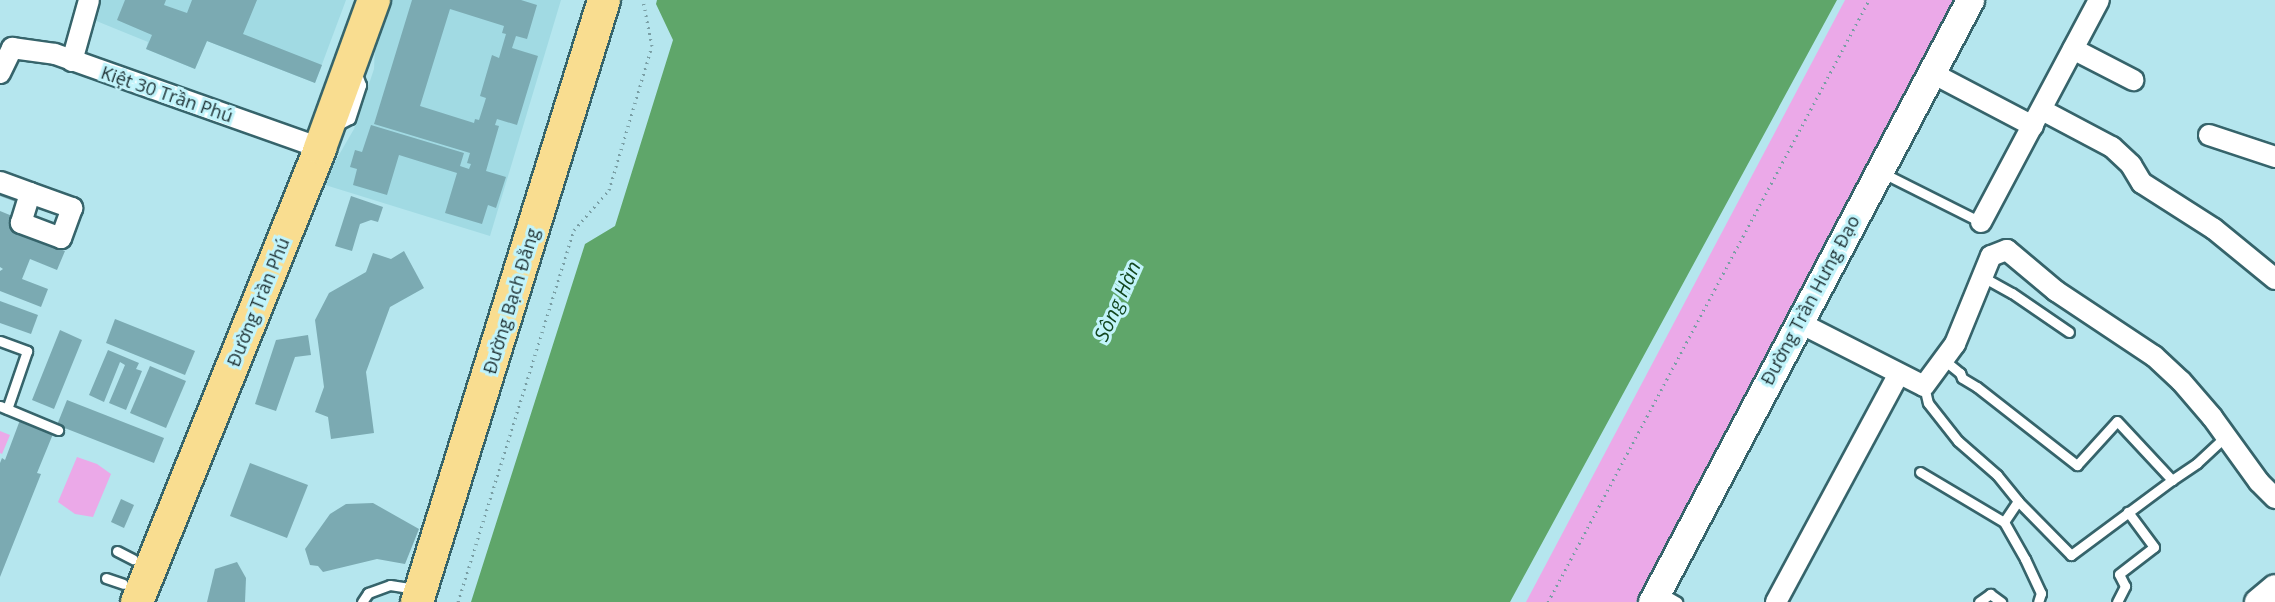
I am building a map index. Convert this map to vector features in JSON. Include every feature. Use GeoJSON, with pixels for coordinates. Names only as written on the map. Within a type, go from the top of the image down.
{"type":"FeatureCollection","features":[{"type":"Feature","properties":{"kind":"main road","name":"Đường Trần Phú"},"geometry":{"type":"LineString","coordinates":[[122,580],[226,381],[323,140],[374,0]]}},
{"type":"Feature","properties":{"kind":"main road","name":"Đường Bạch Đằng"},"geometry":{"type":"LineString","coordinates":[[419,596],[604,0]]}},
{"type":"Feature","properties":{"kind":"main road","name":"Đường Trần Hưng Đạo"},"geometry":{"type":"LineString","coordinates":[[1662,598],[1798,322],[1970,0]]}},
{"type":"Feature","properties":{"kind":"main road"},"geometry":{"type":"LineString","coordinates":[[122,580],[163,487],[226,381]]}},
{"type":"Feature","properties":{"kind":"main road"},"geometry":{"type":"LineString","coordinates":[[160,602],[202,495],[226,381]]}},
{"type":"Feature","properties":{"kind":"street"},"geometry":{"type":"LineString","coordinates":[[72,61],[89,0]]}},
{"type":"Feature","properties":{"kind":"street"},"geometry":{"type":"LineString","coordinates":[[1981,222],[2099,0]]}},
{"type":"Feature","properties":{"kind":"street"},"geometry":{"type":"LineString","coordinates":[[0,73],[6,46]]}},
{"type":"Feature","properties":{"kind":"street","name":"Kiệt 30 Trần Phú"},"geometry":{"type":"LineString","coordinates":[[6,46],[55,54],[323,140]]}},
{"type":"Feature","properties":{"kind":"street"},"geometry":{"type":"LineString","coordinates":[[2073,49],[2133,80]]}},
{"type":"Feature","properties":{"kind":"street"},"geometry":{"type":"LineString","coordinates":[[1932,73],[2112,147],[2131,165],[2142,183],[2223,236],[2275,279]]}},
{"type":"Feature","properties":{"kind":"street"},"geometry":{"type":"LineString","coordinates":[[2209,135],[2275,157]]}},
{"type":"Feature","properties":{"kind":"street"},"geometry":{"type":"LineString","coordinates":[[0,182],[30,193]]}},
{"type":"Feature","properties":{"kind":"street"},"geometry":{"type":"LineString","coordinates":[[1798,322],[1898,375],[1924,386],[1962,332],[1981,276],[1991,256],[2005,249],[2056,291],[2154,356],[2181,381],[2226,436],[2259,482],[2275,498]]}},
{"type":"Feature","properties":{"kind":"street"},"geometry":{"type":"LineString","coordinates":[[1776,602],[1898,375]]}},
{"type":"Feature","properties":{"kind":"street"},"geometry":{"type":"LineString","coordinates":[[2257,602],[2275,587]]}},
{"type":"Feature","properties":{"kind":"lane"},"geometry":{"type":"LineString","coordinates":[[1879,171],[1981,222]]}},
{"type":"Feature","properties":{"kind":"lane"},"geometry":{"type":"LineString","coordinates":[[1981,276],[2012,292],[2069,332]]}},
{"type":"Feature","properties":{"kind":"lane"},"geometry":{"type":"LineString","coordinates":[[0,341],[27,351],[4,407],[58,430]]}},
{"type":"Feature","properties":{"kind":"lane"},"geometry":{"type":"LineString","coordinates":[[1944,360],[1960,373],[1962,378],[2077,465],[2116,421],[2172,480]]}},
{"type":"Feature","properties":{"kind":"lane"},"geometry":{"type":"LineString","coordinates":[[1924,386],[1928,403],[1958,441],[1997,475],[2018,501],[2071,555],[2197,463],[2226,436]]}},
{"type":"Feature","properties":{"kind":"lane"},"geometry":{"type":"LineString","coordinates":[[1920,472],[2004,522],[2025,558],[2041,593],[2038,602]]}},
{"type":"Feature","properties":{"kind":"lane"},"geometry":{"type":"LineString","coordinates":[[2004,522],[2018,501]]}},
{"type":"Feature","properties":{"kind":"lane"},"geometry":{"type":"LineString","coordinates":[[2117,602],[2125,586],[2119,574],[2154,547],[2128,512]]}},
{"type":"Feature","properties":{"kind":"lane"},"geometry":{"type":"LineString","coordinates":[[362,602],[368,593],[390,585],[419,596]]}},
{"type":"Feature","properties":{"kind":"lane"},"geometry":{"type":"LineString","coordinates":[[1979,602],[1990,594],[2001,602]]}},
{"type":"Feature","properties":{"kind":"path"},"geometry":{"type":"LineString","coordinates":[[458,602],[574,230],[609,190],[652,46],[643,0]]}},
{"type":"Feature","properties":{"kind":"path"},"geometry":{"type":"LineString","coordinates":[[1548,602],[1869,0]]}},
{"type":"Feature","properties":{"kind":"shaded area"},"geometry":{"type":"Polygon","coordinates":[[[95,0],[346,0],[315,83],[207,41],[195,69],[146,49],[148,42],[89,18],[95,0]]]}},
{"type":"Feature","properties":{"kind":"shaded area"},"geometry":{"type":"Polygon","coordinates":[[[390,0],[561,0],[490,236],[322,184],[354,129],[374,69],[375,45],[390,0]]]}},
{"type":"Feature","properties":{"kind":"shaded area"},"geometry":{"type":"Polygon","coordinates":[[[1845,0],[1955,0],[1636,602],[1526,602],[1845,0]]]}},
{"type":"Feature","properties":{"kind":"shaded area"},"geometry":{"type":"Polygon","coordinates":[[[0,431],[10,435],[2,454],[0,453],[0,431]]]}},
{"type":"Feature","properties":{"kind":"shaded area"},"geometry":{"type":"Polygon","coordinates":[[[77,457],[97,464],[111,474],[93,517],[75,514],[58,502],[77,457]]]}},
{"type":"Feature","properties":{"kind":"water","name":"Sông Hàn"},"geometry":{"type":"Polygon","coordinates":[[[657,0],[1837,0],[1510,602],[471,602],[585,244],[615,226],[673,40],[656,4],[657,0]]]}},
{"type":"Feature","properties":{"kind":"building"},"geometry":{"type":"Polygon","coordinates":[[[125,0],[166,0],[164,5],[187,13],[192,0],[257,0],[243,34],[322,65],[315,83],[207,41],[195,69],[146,49],[152,35],[117,20],[125,0]]]}},
{"type":"Feature","properties":{"kind":"building"},"geometry":{"type":"Polygon","coordinates":[[[412,0],[521,0],[537,5],[527,39],[516,36],[512,48],[538,56],[517,125],[497,119],[495,125],[499,126],[486,171],[506,177],[496,208],[488,205],[482,224],[445,213],[457,173],[399,155],[387,195],[353,185],[357,169],[350,167],[355,150],[362,152],[371,125],[464,153],[460,166],[469,169],[471,164],[467,163],[470,153],[374,124],[412,0]],[[450,9],[420,106],[474,123],[475,119],[479,120],[486,98],[480,96],[492,55],[499,58],[506,34],[502,33],[504,26],[450,9]]]}},
{"type":"Feature","properties":{"kind":"building"},"geometry":{"type":"Polygon","coordinates":[[[0,187],[26,198],[24,205],[0,196],[0,187]]]}},
{"type":"Feature","properties":{"kind":"building"},"geometry":{"type":"Polygon","coordinates":[[[351,196],[383,207],[378,222],[371,220],[360,224],[352,251],[335,246],[351,196]]]}},
{"type":"Feature","properties":{"kind":"building"},"geometry":{"type":"Polygon","coordinates":[[[0,211],[22,220],[37,240],[65,251],[57,270],[30,259],[22,279],[48,289],[41,307],[0,291],[0,271],[3,269],[0,267],[0,211]]]}},
{"type":"Feature","properties":{"kind":"building"},"geometry":{"type":"Polygon","coordinates":[[[404,251],[424,288],[390,307],[366,372],[374,433],[331,439],[328,417],[315,412],[324,387],[315,320],[329,293],[366,272],[373,253],[391,259],[404,251]]]}},
{"type":"Feature","properties":{"kind":"building"},"geometry":{"type":"Polygon","coordinates":[[[0,301],[38,315],[31,334],[0,323],[0,301]]]}},
{"type":"Feature","properties":{"kind":"building"},"geometry":{"type":"Polygon","coordinates":[[[115,319],[195,351],[185,375],[106,343],[115,319]]]}},
{"type":"Feature","properties":{"kind":"building"},"geometry":{"type":"Polygon","coordinates":[[[60,330],[82,340],[54,409],[32,400],[60,330]]]}},
{"type":"Feature","properties":{"kind":"building"},"geometry":{"type":"Polygon","coordinates":[[[308,335],[311,355],[295,357],[276,411],[255,404],[276,340],[308,335]]]}},
{"type":"Feature","properties":{"kind":"building"},"geometry":{"type":"Polygon","coordinates":[[[108,350],[139,363],[136,369],[142,371],[126,410],[109,403],[125,365],[120,362],[104,402],[89,395],[108,350]]]}},
{"type":"Feature","properties":{"kind":"building"},"geometry":{"type":"Polygon","coordinates":[[[150,366],[186,381],[166,428],[130,413],[150,366]]]}},
{"type":"Feature","properties":{"kind":"building"},"geometry":{"type":"Polygon","coordinates":[[[67,400],[164,438],[154,463],[57,425],[67,400]]]}},
{"type":"Feature","properties":{"kind":"building"},"geometry":{"type":"Polygon","coordinates":[[[20,420],[53,434],[37,473],[41,474],[0,577],[0,463],[2,458],[5,460],[20,420]]]}},
{"type":"Feature","properties":{"kind":"building"},"geometry":{"type":"Polygon","coordinates":[[[250,463],[308,485],[287,538],[230,516],[250,463]]]}},
{"type":"Feature","properties":{"kind":"building"},"geometry":{"type":"Polygon","coordinates":[[[121,499],[134,505],[124,528],[111,522],[121,499]]]}},
{"type":"Feature","properties":{"kind":"building"},"geometry":{"type":"Polygon","coordinates":[[[373,503],[419,529],[405,564],[377,559],[323,572],[318,566],[310,565],[305,549],[330,514],[346,504],[373,503]]]}},
{"type":"Feature","properties":{"kind":"building"},"geometry":{"type":"Polygon","coordinates":[[[237,562],[246,578],[245,602],[207,602],[215,569],[237,562]]]}}]}
